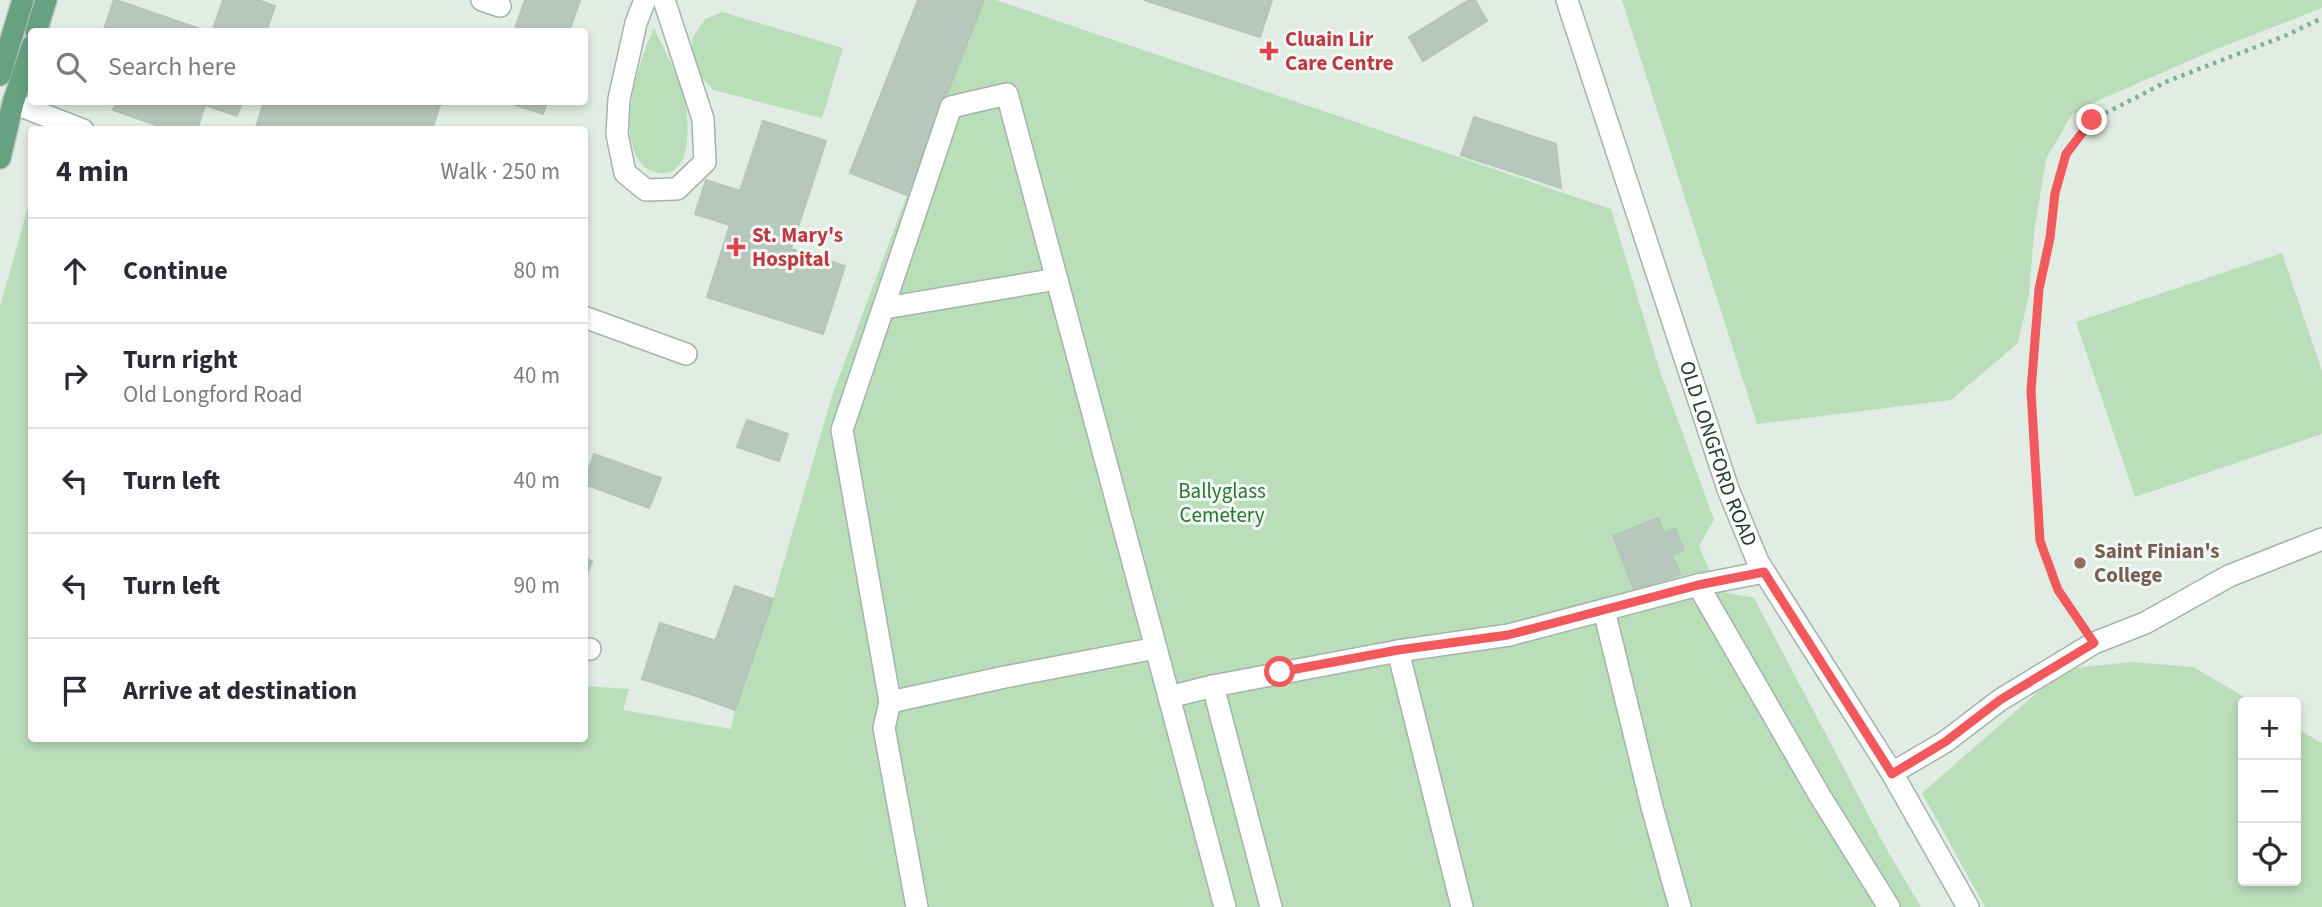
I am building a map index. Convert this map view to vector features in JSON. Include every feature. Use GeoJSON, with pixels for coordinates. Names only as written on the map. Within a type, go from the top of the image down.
{"type":"FeatureCollection","features":[{"type":"Feature","properties":{"kind":"main road"},"geometry":{"type":"LineString","coordinates":[[0,158],[13,103],[7,67],[23,0]]}},
{"type":"Feature","properties":{"kind":"main road"},"geometry":{"type":"LineString","coordinates":[[37,28],[46,0]]}},
{"type":"Feature","properties":{"kind":"main road"},"geometry":{"type":"LineString","coordinates":[[7,67],[28,49]]}},
{"type":"Feature","properties":{"kind":"street"},"geometry":{"type":"LineString","coordinates":[[646,0],[636,23],[619,99],[617,134],[625,173],[646,190],[677,189],[705,162],[703,119],[664,0]]}},
{"type":"Feature","properties":{"kind":"street","name":"OLD LONGFORD ROAD"},"geometry":{"type":"LineString","coordinates":[[1567,0],[1728,489],[1758,562],[1892,774],[1968,907]]}},
{"type":"Feature","properties":{"kind":"street"},"geometry":{"type":"LineString","coordinates":[[917,907],[884,728],[890,702],[842,430],[951,107],[1007,94],[1225,907]]}},
{"type":"Feature","properties":{"kind":"street"},"geometry":{"type":"LineString","coordinates":[[13,103],[73,126]]}},
{"type":"Feature","properties":{"kind":"street"},"geometry":{"type":"LineString","coordinates":[[885,308],[1057,279]]}},
{"type":"Feature","properties":{"kind":"street"},"geometry":{"type":"LineString","coordinates":[[588,318],[686,354]]}},
{"type":"Feature","properties":{"kind":"street"},"geometry":{"type":"LineString","coordinates":[[1892,774],[1945,742],[2000,700],[2094,643],[2145,623],[2229,576],[2322,539]]}},
{"type":"Feature","properties":{"kind":"street"},"geometry":{"type":"LineString","coordinates":[[1169,697],[1213,685],[1398,650],[1508,635],[1698,585],[1764,572]]}},
{"type":"Feature","properties":{"kind":"street"},"geometry":{"type":"LineString","coordinates":[[1698,585],[1820,796],[1889,907]]}},
{"type":"Feature","properties":{"kind":"street"},"geometry":{"type":"LineString","coordinates":[[1604,610],[1652,807],[1680,907]]}},
{"type":"Feature","properties":{"kind":"street"},"geometry":{"type":"LineString","coordinates":[[890,702],[1156,648]]}},
{"type":"Feature","properties":{"kind":"street"},"geometry":{"type":"LineString","coordinates":[[1398,650],[1462,907]]}},
{"type":"Feature","properties":{"kind":"street"},"geometry":{"type":"LineString","coordinates":[[1213,685],[1271,907]]}},
{"type":"Feature","properties":{"kind":"path"},"geometry":{"type":"LineString","coordinates":[[2094,643],[2058,590],[2040,541],[2035,482],[2031,391],[2039,289],[2050,238],[2055,193],[2066,154],[2092,120],[2168,81],[2287,35],[2322,18]]}},
{"type":"Feature","properties":{"kind":"green space","name":"Ballyglass Cemetery"},"geometry":{"type":"Polygon","coordinates":[[[984,0],[996,0],[1611,209],[1659,368],[1714,520],[1699,546],[1718,591],[1754,598],[1888,852],[1921,907],[0,907],[0,307],[28,207],[28,742],[588,742],[588,686],[629,689],[623,710],[731,729],[773,599],[832,396],[984,0]]]}},
{"type":"Feature","properties":{"kind":"green space"},"geometry":{"type":"Polygon","coordinates":[[[1622,0],[2322,0],[2322,8],[2214,50],[2090,104],[2071,116],[2046,159],[2034,233],[2029,294],[2018,343],[1951,400],[1757,424],[1622,0]]]}},
{"type":"Feature","properties":{"kind":"green space"},"geometry":{"type":"Polygon","coordinates":[[[722,12],[843,48],[822,118],[713,90],[693,68],[692,39],[705,19],[722,12]]]}},
{"type":"Feature","properties":{"kind":"green space"},"geometry":{"type":"Polygon","coordinates":[[[654,28],[684,97],[688,131],[684,156],[679,166],[671,172],[660,173],[649,170],[641,163],[630,133],[632,96],[642,58],[654,28]]]}},
{"type":"Feature","properties":{"kind":"green space"},"geometry":{"type":"Polygon","coordinates":[[[2282,253],[2322,371],[2322,434],[2135,497],[2076,322],[2282,253]]]}},
{"type":"Feature","properties":{"kind":"green space"},"geometry":{"type":"Polygon","coordinates":[[[2133,662],[2193,667],[2244,697],[2238,697],[2238,886],[2301,886],[2301,731],[2322,743],[2322,907],[1985,907],[1922,793],[2064,669],[2133,662]]]}},
{"type":"Feature","properties":{"kind":"building"},"geometry":{"type":"Polygon","coordinates":[[[116,0],[197,28],[104,28],[116,0]]]}},
{"type":"Feature","properties":{"kind":"building"},"geometry":{"type":"Polygon","coordinates":[[[223,0],[258,0],[275,6],[267,28],[213,28],[223,0]]]}},
{"type":"Feature","properties":{"kind":"building"},"geometry":{"type":"Polygon","coordinates":[[[525,0],[580,0],[570,28],[515,28],[525,0]]]}},
{"type":"Feature","properties":{"kind":"building"},"geometry":{"type":"Polygon","coordinates":[[[918,0],[984,0],[907,195],[850,173],[918,0]]]}},
{"type":"Feature","properties":{"kind":"building"},"geometry":{"type":"Polygon","coordinates":[[[1144,0],[1272,0],[1260,37],[1144,0]]]}},
{"type":"Feature","properties":{"kind":"building"},"geometry":{"type":"Polygon","coordinates":[[[1469,0],[1475,0],[1487,21],[1423,61],[1409,37],[1469,0]]]}},
{"type":"Feature","properties":{"kind":"building"},"geometry":{"type":"Polygon","coordinates":[[[115,105],[205,105],[198,126],[159,126],[113,110],[115,105]]]}},
{"type":"Feature","properties":{"kind":"building"},"geometry":{"type":"Polygon","coordinates":[[[205,105],[241,105],[237,116],[205,105]]]}},
{"type":"Feature","properties":{"kind":"building"},"geometry":{"type":"Polygon","coordinates":[[[263,105],[440,105],[433,126],[256,126],[263,105]]]}},
{"type":"Feature","properties":{"kind":"building"},"geometry":{"type":"Polygon","coordinates":[[[515,105],[546,105],[543,114],[515,105]]]}},
{"type":"Feature","properties":{"kind":"building"},"geometry":{"type":"Polygon","coordinates":[[[1474,117],[1556,144],[1561,188],[1461,155],[1474,117]]]}},
{"type":"Feature","properties":{"kind":"building"},"geometry":{"type":"Polygon","coordinates":[[[763,121],[826,141],[791,249],[845,266],[823,334],[707,297],[730,225],[695,214],[706,180],[740,191],[763,121]]]}},
{"type":"Feature","properties":{"kind":"building"},"geometry":{"type":"Polygon","coordinates":[[[747,420],[788,434],[779,461],[737,447],[747,420]]]}},
{"type":"Feature","properties":{"kind":"building"},"geometry":{"type":"Polygon","coordinates":[[[594,454],[661,478],[649,508],[588,485],[588,472],[594,454]]]}},
{"type":"Feature","properties":{"kind":"building"},"geometry":{"type":"Polygon","coordinates":[[[1658,518],[1664,533],[1675,528],[1684,550],[1672,555],[1680,574],[1635,592],[1613,536],[1658,518]]]}},
{"type":"Feature","properties":{"kind":"building"},"geometry":{"type":"Polygon","coordinates":[[[735,586],[773,599],[735,710],[696,696],[735,586]]]}},
{"type":"Feature","properties":{"kind":"building"},"geometry":{"type":"Polygon","coordinates":[[[660,623],[716,641],[696,696],[642,679],[660,623]]]}},
{"type":"Feature","properties":{"kind":"place","name":"Cluain Lir Care Centre"},"geometry":{"type":"Point","coordinates":[1269,51]}},
{"type":"Feature","properties":{"kind":"place","name":"St. Mary's Hospital"},"geometry":{"type":"Point","coordinates":[736,247]}},
{"type":"Feature","properties":{"kind":"place","name":"Saint Finian's College"},"geometry":{"type":"Point","coordinates":[2080,563]}},
{"type":"Feature","properties":{"kind":"route"},"geometry":{"type":"LineString","coordinates":[[1280,672],[1398,650],[1508,635],[1698,585],[1764,572],[1892,774],[1945,742],[2000,700],[2094,643],[2058,590],[2040,541],[2031,391],[2039,289],[2050,238],[2055,193],[2066,154],[2092,120]]}}]}
